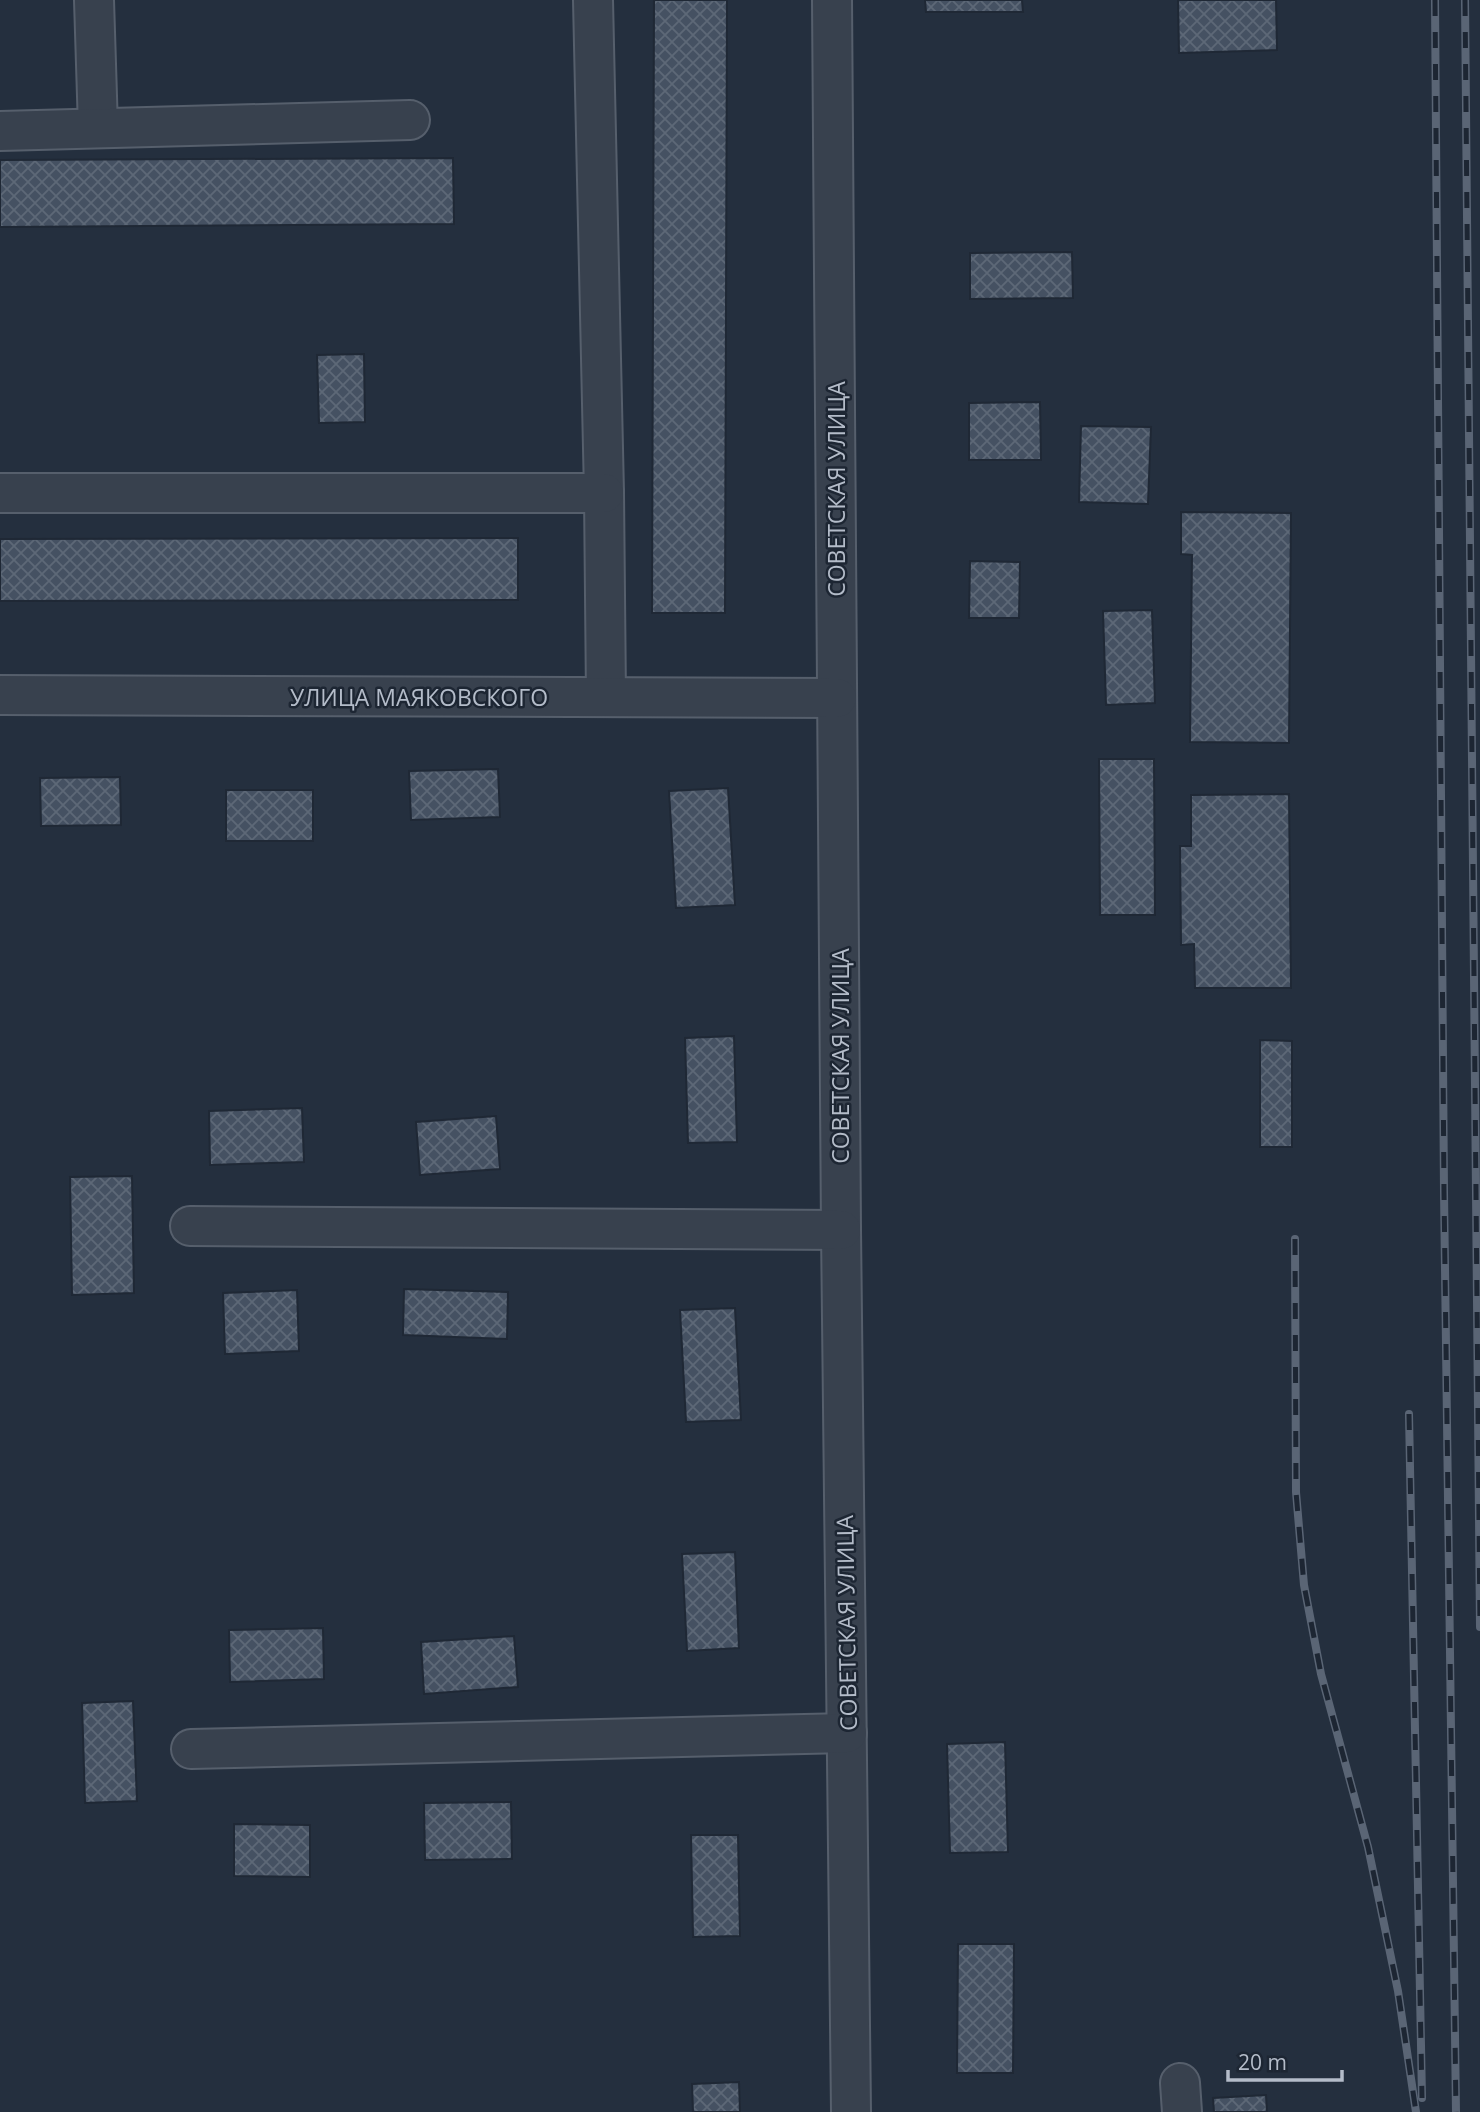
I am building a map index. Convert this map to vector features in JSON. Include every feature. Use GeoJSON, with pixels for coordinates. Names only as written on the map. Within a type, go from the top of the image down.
{"type":"FeatureCollection","features":[{"type":"Feature","properties":{"kind":"street"},"geometry":{"type":"LineString","coordinates":[[94,0],[98,128]]}},
{"type":"Feature","properties":{"kind":"street"},"geometry":{"type":"LineString","coordinates":[[593,0],[606,697]]}},
{"type":"Feature","properties":{"kind":"street","name":"СОВЕТСКАЯ УЛИЦА"},"geometry":{"type":"LineString","coordinates":[[832,0],[841,1230],[852,2112]]}},
{"type":"Feature","properties":{"kind":"street"},"geometry":{"type":"LineString","coordinates":[[0,131],[410,120]]}},
{"type":"Feature","properties":{"kind":"street"},"geometry":{"type":"LineString","coordinates":[[0,494],[604,493]]}},
{"type":"Feature","properties":{"kind":"street","name":"УЛИЦА МАЯКОВСКОГО"},"geometry":{"type":"LineString","coordinates":[[0,695],[837,698]]}},
{"type":"Feature","properties":{"kind":"street"},"geometry":{"type":"LineString","coordinates":[[190,1226],[841,1230]]}},
{"type":"Feature","properties":{"kind":"street"},"geometry":{"type":"LineString","coordinates":[[191,1749],[847,1733]]}},
{"type":"Feature","properties":{"kind":"building"},"geometry":{"type":"Polygon","coordinates":[[[654,0],[727,0],[725,613],[652,613],[654,0]]]}},
{"type":"Feature","properties":{"kind":"building"},"geometry":{"type":"Polygon","coordinates":[[[925,0],[1022,0],[1023,12],[926,12],[925,0]]]}},
{"type":"Feature","properties":{"kind":"building"},"geometry":{"type":"Polygon","coordinates":[[[1178,0],[1276,0],[1277,50],[1179,53],[1178,0]]]}},
{"type":"Feature","properties":{"kind":"building"},"geometry":{"type":"Polygon","coordinates":[[[453,158],[454,224],[0,227],[0,160],[453,158]]]}},
{"type":"Feature","properties":{"kind":"building"},"geometry":{"type":"Polygon","coordinates":[[[1072,252],[1073,298],[970,299],[970,253],[1072,252]]]}},
{"type":"Feature","properties":{"kind":"building"},"geometry":{"type":"Polygon","coordinates":[[[364,354],[365,422],[319,423],[317,355],[364,354]]]}},
{"type":"Feature","properties":{"kind":"building"},"geometry":{"type":"Polygon","coordinates":[[[1040,402],[1041,460],[969,460],[969,403],[1040,402]]]}},
{"type":"Feature","properties":{"kind":"building"},"geometry":{"type":"Polygon","coordinates":[[[1081,426],[1151,427],[1148,504],[1079,502],[1081,426]]]}},
{"type":"Feature","properties":{"kind":"building"},"geometry":{"type":"Polygon","coordinates":[[[1181,512],[1291,513],[1289,743],[1190,742],[1192,555],[1181,554],[1181,512]]]}},
{"type":"Feature","properties":{"kind":"building"},"geometry":{"type":"Polygon","coordinates":[[[518,538],[518,600],[0,601],[0,539],[518,538]]]}},
{"type":"Feature","properties":{"kind":"building"},"geometry":{"type":"Polygon","coordinates":[[[970,561],[1020,562],[1019,618],[969,618],[970,561]]]}},
{"type":"Feature","properties":{"kind":"building"},"geometry":{"type":"Polygon","coordinates":[[[1152,610],[1155,703],[1106,705],[1103,611],[1152,610]]]}},
{"type":"Feature","properties":{"kind":"building"},"geometry":{"type":"Polygon","coordinates":[[[1099,759],[1154,759],[1155,915],[1100,915],[1099,759]]]}},
{"type":"Feature","properties":{"kind":"building"},"geometry":{"type":"Polygon","coordinates":[[[498,769],[500,817],[411,820],[409,771],[498,769]]]}},
{"type":"Feature","properties":{"kind":"building"},"geometry":{"type":"Polygon","coordinates":[[[120,777],[121,825],[41,826],[40,778],[120,777]]]}},
{"type":"Feature","properties":{"kind":"building"},"geometry":{"type":"Polygon","coordinates":[[[728,788],[735,905],[676,908],[669,791],[728,788]]]}},
{"type":"Feature","properties":{"kind":"building"},"geometry":{"type":"Polygon","coordinates":[[[226,790],[313,790],[313,841],[226,841],[226,790]]]}},
{"type":"Feature","properties":{"kind":"building"},"geometry":{"type":"Polygon","coordinates":[[[1289,794],[1291,988],[1195,988],[1194,944],[1181,945],[1180,846],[1191,846],[1191,795],[1289,794]]]}},
{"type":"Feature","properties":{"kind":"building"},"geometry":{"type":"Polygon","coordinates":[[[734,1036],[737,1142],[688,1143],[685,1038],[734,1036]]]}},
{"type":"Feature","properties":{"kind":"building"},"geometry":{"type":"Polygon","coordinates":[[[1260,1040],[1292,1041],[1292,1147],[1260,1147],[1260,1040]]]}},
{"type":"Feature","properties":{"kind":"building"},"geometry":{"type":"Polygon","coordinates":[[[302,1108],[304,1162],[210,1165],[209,1111],[302,1108]]]}},
{"type":"Feature","properties":{"kind":"building"},"geometry":{"type":"Polygon","coordinates":[[[496,1116],[500,1169],[420,1175],[416,1122],[496,1116]]]}},
{"type":"Feature","properties":{"kind":"building"},"geometry":{"type":"Polygon","coordinates":[[[132,1176],[134,1293],[72,1295],[70,1177],[132,1176]]]}},
{"type":"Feature","properties":{"kind":"building"},"geometry":{"type":"Polygon","coordinates":[[[404,1289],[508,1292],[507,1339],[403,1335],[404,1289]]]}},
{"type":"Feature","properties":{"kind":"building"},"geometry":{"type":"Polygon","coordinates":[[[297,1290],[299,1351],[225,1354],[223,1293],[297,1290]]]}},
{"type":"Feature","properties":{"kind":"building"},"geometry":{"type":"Polygon","coordinates":[[[735,1308],[741,1420],[686,1422],[680,1310],[735,1308]]]}},
{"type":"Feature","properties":{"kind":"building"},"geometry":{"type":"Polygon","coordinates":[[[735,1552],[739,1648],[687,1651],[682,1554],[735,1552]]]}},
{"type":"Feature","properties":{"kind":"building"},"geometry":{"type":"Polygon","coordinates":[[[323,1628],[324,1679],[230,1682],[229,1630],[323,1628]]]}},
{"type":"Feature","properties":{"kind":"building"},"geometry":{"type":"Polygon","coordinates":[[[514,1636],[518,1687],[424,1694],[421,1642],[514,1636]]]}},
{"type":"Feature","properties":{"kind":"building"},"geometry":{"type":"Polygon","coordinates":[[[133,1701],[137,1801],[85,1803],[82,1703],[133,1701]]]}},
{"type":"Feature","properties":{"kind":"building"},"geometry":{"type":"Polygon","coordinates":[[[1005,1742],[1008,1852],[950,1853],[947,1744],[1005,1742]]]}},
{"type":"Feature","properties":{"kind":"building"},"geometry":{"type":"Polygon","coordinates":[[[511,1802],[512,1859],[425,1860],[424,1803],[511,1802]]]}},
{"type":"Feature","properties":{"kind":"building"},"geometry":{"type":"Polygon","coordinates":[[[234,1824],[310,1825],[310,1877],[234,1876],[234,1824]]]}},
{"type":"Feature","properties":{"kind":"building"},"geometry":{"type":"Polygon","coordinates":[[[691,1835],[738,1835],[740,1936],[693,1937],[691,1835]]]}},
{"type":"Feature","properties":{"kind":"building"},"geometry":{"type":"Polygon","coordinates":[[[958,1944],[1014,1944],[1013,2073],[957,2073],[958,1944]]]}},
{"type":"Feature","properties":{"kind":"building"},"geometry":{"type":"Polygon","coordinates":[[[739,2082],[740,2112],[693,2112],[692,2084],[739,2082]]]}},
{"type":"Feature","properties":{"kind":"building"},"geometry":{"type":"Polygon","coordinates":[[[1266,2095],[1267,2112],[1214,2112],[1213,2098],[1266,2095]]]}},
{"type":"Feature","properties":{"kind":"railway"},"geometry":{"type":"LineString","coordinates":[[1435,0],[1444,1192],[1456,2112]]}},
{"type":"Feature","properties":{"kind":"railway"},"geometry":{"type":"LineString","coordinates":[[1465,0],[1480,1627]]}},
{"type":"Feature","properties":{"kind":"railway"},"geometry":{"type":"LineString","coordinates":[[1295,1239],[1296,1492],[1304,1585],[1321,1674],[1368,1847],[1398,1991],[1416,2112]]}},
{"type":"Feature","properties":{"kind":"railway"},"geometry":{"type":"LineString","coordinates":[[1409,1414],[1422,2098]]}}]}
